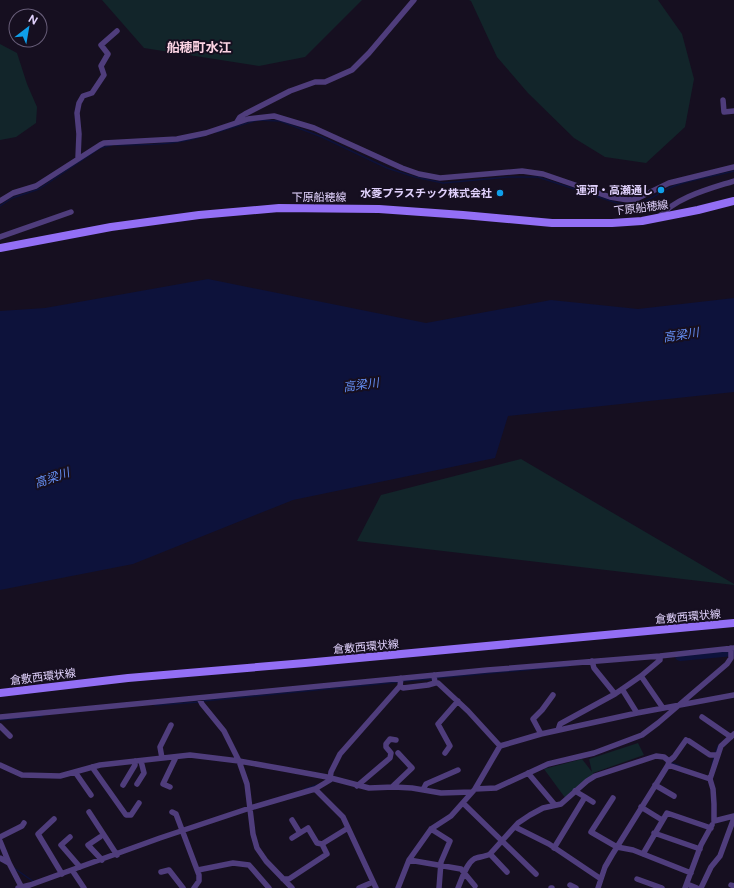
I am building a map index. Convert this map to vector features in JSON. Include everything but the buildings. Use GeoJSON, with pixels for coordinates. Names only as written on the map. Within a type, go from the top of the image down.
{"type":"FeatureCollection","features":[{"type":"Feature","properties":{"kind":"main road","name":"下原船穂線"},"geometry":{"type":"LineString","coordinates":[[0,248],[111,227],[199,215],[279,208],[379,209],[552,223],[612,223],[642,221],[734,201]]}},
{"type":"Feature","properties":{"kind":"main road","name":"倉敷西環状線"},"geometry":{"type":"LineString","coordinates":[[0,693],[128,678],[375,657],[734,623]]}},
{"type":"Feature","properties":{"kind":"street"},"geometry":{"type":"LineString","coordinates":[[236,122],[245,114],[290,91],[316,82],[324,82],[352,70],[369,54],[414,0]]}},
{"type":"Feature","properties":{"kind":"street"},"geometry":{"type":"LineString","coordinates":[[78,158],[79,134],[77,113],[79,103],[83,96],[92,93],[104,75],[101,66],[108,54],[101,45],[117,31]]}},
{"type":"Feature","properties":{"kind":"street"},"geometry":{"type":"LineString","coordinates":[[723,100],[724,112],[734,111]]}},
{"type":"Feature","properties":{"kind":"street"},"geometry":{"type":"LineString","coordinates":[[0,201],[13,193],[36,186],[78,158],[104,143],[178,139],[206,133],[236,122],[263,116],[274,116],[314,128],[402,168],[419,174],[440,178],[522,171],[543,174],[610,197],[628,200],[636,199],[669,183],[734,166]]}},
{"type":"Feature","properties":{"kind":"street"},"geometry":{"type":"LineString","coordinates":[[658,218],[679,202],[708,189],[734,181]]}},
{"type":"Feature","properties":{"kind":"street"},"geometry":{"type":"LineString","coordinates":[[0,237],[71,212]]}},
{"type":"Feature","properties":{"kind":"street"},"geometry":{"type":"LineString","coordinates":[[0,717],[434,679],[732,650],[731,658],[727,664],[642,735],[594,753],[548,764],[496,788],[441,793],[423,788],[393,786],[369,788],[284,768],[190,755],[115,763],[92,767],[60,776],[22,775],[0,766]]}},
{"type":"Feature","properties":{"kind":"street"},"geometry":{"type":"LineString","coordinates":[[558,730],[560,724],[615,694],[641,676],[660,657]]}},
{"type":"Feature","properties":{"kind":"street"},"geometry":{"type":"LineString","coordinates":[[592,663],[615,694]]}},
{"type":"Feature","properties":{"kind":"street"},"geometry":{"type":"LineString","coordinates":[[641,676],[663,708]]}},
{"type":"Feature","properties":{"kind":"street"},"geometry":{"type":"LineString","coordinates":[[401,682],[403,688],[428,685],[434,679]]}},
{"type":"Feature","properties":{"kind":"street"},"geometry":{"type":"LineString","coordinates":[[434,679],[458,701],[500,746]]}},
{"type":"Feature","properties":{"kind":"street"},"geometry":{"type":"LineString","coordinates":[[0,841],[20,888],[249,807],[315,789],[326,783],[330,778],[331,772],[340,754],[401,682]]}},
{"type":"Feature","properties":{"kind":"street"},"geometry":{"type":"LineString","coordinates":[[622,689],[637,713]]}},
{"type":"Feature","properties":{"kind":"street"},"geometry":{"type":"LineString","coordinates":[[541,734],[533,719],[542,710],[552,695]]}},
{"type":"Feature","properties":{"kind":"street"},"geometry":{"type":"LineString","coordinates":[[398,888],[409,860],[431,829],[451,816],[474,790],[500,746],[558,730],[637,713],[734,695]]}},
{"type":"Feature","properties":{"kind":"street"},"geometry":{"type":"LineString","coordinates":[[200,700],[224,731],[239,761],[247,784],[249,807],[256,848],[266,861],[292,888]]}},
{"type":"Feature","properties":{"kind":"street"},"geometry":{"type":"LineString","coordinates":[[445,753],[450,746],[438,724],[458,701]]}},
{"type":"Feature","properties":{"kind":"street"},"geometry":{"type":"LineString","coordinates":[[697,888],[686,886],[700,849],[714,821],[714,797],[710,779],[716,754],[730,736],[702,718]]}},
{"type":"Feature","properties":{"kind":"street"},"geometry":{"type":"LineString","coordinates":[[0,726],[10,736]]}},
{"type":"Feature","properties":{"kind":"street"},"geometry":{"type":"LineString","coordinates":[[162,758],[160,747],[171,726]]}},
{"type":"Feature","properties":{"kind":"street"},"geometry":{"type":"LineString","coordinates":[[358,785],[390,758],[391,752],[386,747],[386,744],[390,739],[396,740]]}},
{"type":"Feature","properties":{"kind":"street"},"geometry":{"type":"LineString","coordinates":[[598,888],[605,867],[641,807],[668,763],[674,758],[687,740],[710,755],[716,754]]}},
{"type":"Feature","properties":{"kind":"street"},"geometry":{"type":"LineString","coordinates":[[393,786],[412,768],[398,753]]}},
{"type":"Feature","properties":{"kind":"street"},"geometry":{"type":"LineString","coordinates":[[458,888],[469,864],[475,858],[484,857],[490,854],[515,827],[530,815],[543,808],[561,804],[587,781],[595,776],[656,756],[664,756],[668,763],[710,779]]}},
{"type":"Feature","properties":{"kind":"street"},"geometry":{"type":"LineString","coordinates":[[170,786],[163,784],[176,757]]}},
{"type":"Feature","properties":{"kind":"street"},"geometry":{"type":"LineString","coordinates":[[137,784],[144,773],[138,761]]}},
{"type":"Feature","properties":{"kind":"street"},"geometry":{"type":"LineString","coordinates":[[123,785],[138,761]]}},
{"type":"Feature","properties":{"kind":"street"},"geometry":{"type":"LineString","coordinates":[[92,767],[126,815],[132,815],[139,803]]}},
{"type":"Feature","properties":{"kind":"street"},"geometry":{"type":"LineString","coordinates":[[423,788],[426,784],[458,770]]}},
{"type":"Feature","properties":{"kind":"street"},"geometry":{"type":"LineString","coordinates":[[74,772],[91,795]]}},
{"type":"Feature","properties":{"kind":"street"},"geometry":{"type":"LineString","coordinates":[[529,774],[555,805]]}},
{"type":"Feature","properties":{"kind":"street"},"geometry":{"type":"LineString","coordinates":[[655,785],[674,796]]}},
{"type":"Feature","properties":{"kind":"street"},"geometry":{"type":"LineString","coordinates":[[315,789],[343,818],[376,888]]}},
{"type":"Feature","properties":{"kind":"street"},"geometry":{"type":"LineString","coordinates":[[575,791],[593,802]]}},
{"type":"Feature","properties":{"kind":"street"},"geometry":{"type":"LineString","coordinates":[[554,848],[585,797]]}},
{"type":"Feature","properties":{"kind":"street"},"geometry":{"type":"LineString","coordinates":[[613,798],[591,832],[617,847],[633,850],[690,873]]}},
{"type":"Feature","properties":{"kind":"street"},"geometry":{"type":"LineString","coordinates":[[463,803],[536,874]]}},
{"type":"Feature","properties":{"kind":"street"},"geometry":{"type":"LineString","coordinates":[[641,807],[662,820]]}},
{"type":"Feature","properties":{"kind":"street"},"geometry":{"type":"LineString","coordinates":[[89,812],[116,853]]}},
{"type":"Feature","properties":{"kind":"street"},"geometry":{"type":"LineString","coordinates":[[172,812],[176,814],[198,870],[200,881],[194,888]]}},
{"type":"Feature","properties":{"kind":"street"},"geometry":{"type":"LineString","coordinates":[[643,854],[667,813],[711,828]]}},
{"type":"Feature","properties":{"kind":"street"},"geometry":{"type":"LineString","coordinates":[[714,821],[734,817]]}},
{"type":"Feature","properties":{"kind":"street"},"geometry":{"type":"LineString","coordinates":[[701,888],[711,867],[720,856],[734,817]]}},
{"type":"Feature","properties":{"kind":"street"},"geometry":{"type":"LineString","coordinates":[[54,819],[38,834],[62,873]]}},
{"type":"Feature","properties":{"kind":"street"},"geometry":{"type":"LineString","coordinates":[[292,820],[300,833]]}},
{"type":"Feature","properties":{"kind":"street"},"geometry":{"type":"LineString","coordinates":[[0,837],[22,826],[24,823]]}},
{"type":"Feature","properties":{"kind":"street"},"geometry":{"type":"LineString","coordinates":[[515,827],[554,848],[601,878]]}},
{"type":"Feature","properties":{"kind":"street"},"geometry":{"type":"LineString","coordinates":[[292,838],[308,828],[316,843],[322,844],[348,828]]}},
{"type":"Feature","properties":{"kind":"street"},"geometry":{"type":"LineString","coordinates":[[431,829],[450,841],[441,862],[442,866],[439,888]]}},
{"type":"Feature","properties":{"kind":"street"},"geometry":{"type":"LineString","coordinates":[[654,833],[700,849]]}},
{"type":"Feature","properties":{"kind":"street"},"geometry":{"type":"LineString","coordinates":[[70,836],[61,845],[80,867]]}},
{"type":"Feature","properties":{"kind":"street"},"geometry":{"type":"LineString","coordinates":[[100,837],[88,846],[102,860]]}},
{"type":"Feature","properties":{"kind":"street"},"geometry":{"type":"LineString","coordinates":[[283,879],[289,879],[328,854],[322,844]]}},
{"type":"Feature","properties":{"kind":"street"},"geometry":{"type":"LineString","coordinates":[[490,854],[507,872]]}},
{"type":"Feature","properties":{"kind":"street"},"geometry":{"type":"LineString","coordinates":[[0,858],[9,863]]}},
{"type":"Feature","properties":{"kind":"street"},"geometry":{"type":"LineString","coordinates":[[409,860],[461,869],[475,886]]}},
{"type":"Feature","properties":{"kind":"street"},"geometry":{"type":"LineString","coordinates":[[198,870],[233,863],[249,865],[269,888]]}},
{"type":"Feature","properties":{"kind":"street"},"geometry":{"type":"LineString","coordinates":[[72,870],[84,888]]}},
{"type":"Feature","properties":{"kind":"street"},"geometry":{"type":"LineString","coordinates":[[161,872],[169,870],[184,888]]}},
{"type":"Feature","properties":{"kind":"street"},"geometry":{"type":"LineString","coordinates":[[637,879],[662,888]]}},
{"type":"Feature","properties":{"kind":"street"},"geometry":{"type":"LineString","coordinates":[[359,888],[373,882]]}},
{"type":"Feature","properties":{"kind":"street"},"geometry":{"type":"LineString","coordinates":[[37,883],[41,888]]}},
{"type":"Feature","properties":{"kind":"street"},"geometry":{"type":"LineString","coordinates":[[570,885],[576,888]]}},
{"type":"Feature","properties":{"kind":"green space"},"geometry":{"type":"Polygon","coordinates":[[[102,0],[362,0],[305,57],[259,66],[144,48],[102,0]]]}},
{"type":"Feature","properties":{"kind":"green space"},"geometry":{"type":"Polygon","coordinates":[[[469,0],[658,0],[682,34],[694,79],[685,127],[646,163],[605,157],[574,138],[528,93],[497,57],[471,1],[469,0]]]}},
{"type":"Feature","properties":{"kind":"green space"},"geometry":{"type":"Polygon","coordinates":[[[0,44],[17,53],[27,84],[37,107],[36,123],[16,137],[0,140],[0,44]]]}},
{"type":"Feature","properties":{"kind":"green space"},"geometry":{"type":"Polygon","coordinates":[[[521,459],[734,585],[357,541],[381,495],[521,459]]]}},
{"type":"Feature","properties":{"kind":"green space"},"geometry":{"type":"Polygon","coordinates":[[[638,743],[644,755],[593,773],[595,777],[566,799],[544,769],[582,759],[592,772],[589,759],[638,743]]]}},
{"type":"Feature","properties":{"kind":"water","name":"高梁川"},"geometry":{"type":"Polygon","coordinates":[[[208,279],[426,323],[551,300],[638,309],[734,298],[734,392],[508,416],[495,458],[293,500],[133,564],[0,590],[0,311],[45,308],[208,279]]]}},
{"type":"Feature","properties":{"kind":"waterway"},"geometry":{"type":"LineString","coordinates":[[217,132],[258,120],[280,121],[322,137],[387,168],[415,177],[443,183],[508,177],[538,177],[617,203],[627,204],[634,204],[647,200],[674,186],[696,179],[734,171]]}},
{"type":"Feature","properties":{"kind":"waterway"},"geometry":{"type":"LineString","coordinates":[[116,145],[171,143],[203,136]]}},
{"type":"Feature","properties":{"kind":"waterway"},"geometry":{"type":"LineString","coordinates":[[0,206],[12,198],[39,189],[100,148],[112,145]]}},
{"type":"Feature","properties":{"kind":"waterway"},"geometry":{"type":"LineString","coordinates":[[680,656],[734,651]]}},
{"type":"Feature","properties":{"kind":"waterway"},"geometry":{"type":"LineString","coordinates":[[436,678],[569,666]]}},
{"type":"Feature","properties":{"kind":"waterway"},"geometry":{"type":"LineString","coordinates":[[402,681],[432,679]]}},
{"type":"Feature","properties":{"kind":"waterway"},"geometry":{"type":"LineString","coordinates":[[203,701],[398,682]]}},
{"type":"Feature","properties":{"kind":"waterway"},"geometry":{"type":"LineString","coordinates":[[155,705],[199,702]]}},
{"type":"Feature","properties":{"kind":"waterway"},"geometry":{"type":"LineString","coordinates":[[0,720],[42,716]]}},
{"type":"Feature","properties":{"kind":"waterway"},"geometry":{"type":"LineString","coordinates":[[715,754],[718,746]]}},
{"type":"Feature","properties":{"kind":"waterway"},"geometry":{"type":"LineString","coordinates":[[712,765],[714,757]]}},
{"type":"Feature","properties":{"kind":"waterway"},"geometry":{"type":"LineString","coordinates":[[672,763],[680,766]]}},
{"type":"Feature","properties":{"kind":"waterway"},"geometry":{"type":"LineString","coordinates":[[305,789],[317,785]]}},
{"type":"Feature","properties":{"kind":"waterway"},"geometry":{"type":"LineString","coordinates":[[14,868],[34,882]]}},
{"type":"Feature","properties":{"kind":"place","name":"運河・高瀬通し"},"geometry":{"type":"Point","coordinates":[661,190]}},
{"type":"Feature","properties":{"kind":"place","name":"水菱プラスチック株式会社"},"geometry":{"type":"Point","coordinates":[500,193]}},
{"type":"Feature","properties":{"kind":"district","name":"船穂町水江"},"geometry":{"type":"Point","coordinates":[199,47]}}]}
